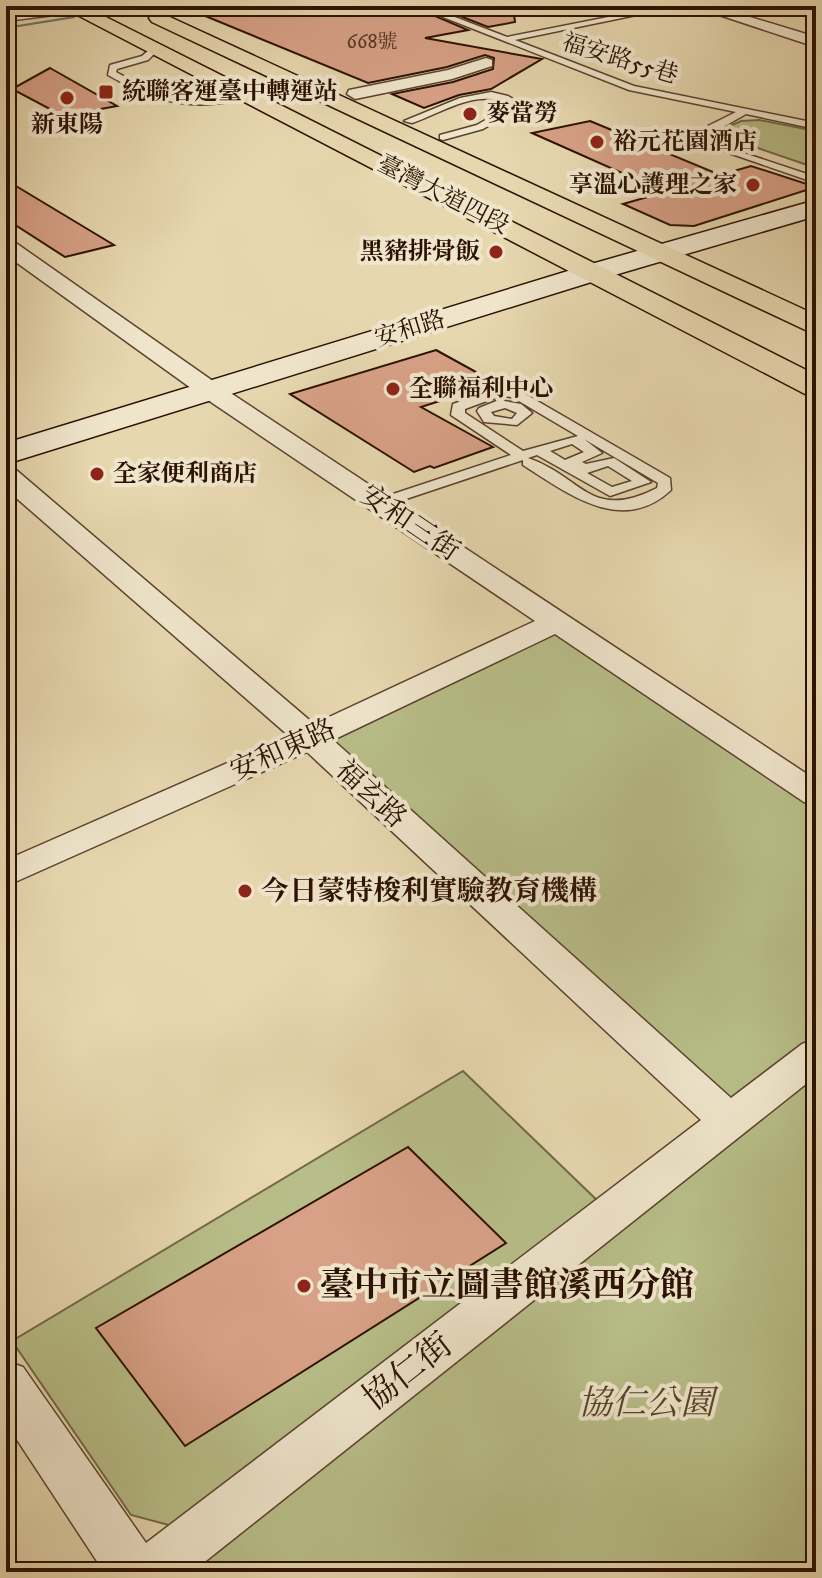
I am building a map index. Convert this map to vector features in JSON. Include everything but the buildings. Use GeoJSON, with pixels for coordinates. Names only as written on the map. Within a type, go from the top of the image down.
{"type":"FeatureCollection","features":[{"type":"Feature","properties":{"kind":"main road","name":"臺灣大道四段"},"geometry":{"type":"LineString","coordinates":[[173,6],[674,250],[816,326]]}},
{"type":"Feature","properties":{"kind":"main road","name":"臺灣大道四段"},"geometry":{"type":"LineString","coordinates":[[73,8],[816,387]]}},
{"type":"Feature","properties":{"kind":"main road","name":"臺灣大道四段"},"geometry":{"type":"LineString","coordinates":[[128,8],[674,250],[816,305]]}},
{"type":"Feature","properties":{"kind":"main road","name":"臺灣大道四段"},"geometry":{"type":"LineString","coordinates":[[128,8],[623,265],[816,359]]}},
{"type":"Feature","properties":{"kind":"main road","name":"安和路"},"geometry":{"type":"LineString","coordinates":[[6,454],[591,273],[816,208]]}},
{"type":"Feature","properties":{"kind":"street"},"geometry":{"type":"LineString","coordinates":[[699,6],[816,42]]}},
{"type":"Feature","properties":{"kind":"street"},"geometry":{"type":"LineString","coordinates":[[6,17],[73,8],[128,8]]}},
{"type":"Feature","properties":{"kind":"street"},"geometry":{"type":"LineString","coordinates":[[355,94],[452,74],[486,63]]}},
{"type":"Feature","properties":{"kind":"street","name":"安和三街"},"geometry":{"type":"LineString","coordinates":[[6,245],[211,391],[816,795]]}},
{"type":"Feature","properties":{"kind":"street","name":"福玄路"},"geometry":{"type":"LineString","coordinates":[[6,475],[311,738],[729,1121]]}},
{"type":"Feature","properties":{"kind":"street","name":"安和東路"},"geometry":{"type":"LineString","coordinates":[[6,874],[311,738],[558,621]]}},
{"type":"Feature","properties":{"kind":"street","name":"協仁街"},"geometry":{"type":"LineString","coordinates":[[151,1572],[816,1054]]}},
{"type":"Feature","properties":{"kind":"street"},"geometry":{"type":"LineString","coordinates":[[6,1382],[135,1572]]}},
{"type":"Feature","properties":{"kind":"lane","name":"福安路55巷"},"geometry":{"type":"LineString","coordinates":[[419,6],[632,88],[816,126]]}},
{"type":"Feature","properties":{"kind":"lane"},"geometry":{"type":"LineString","coordinates":[[503,40],[676,6]]}},
{"type":"Feature","properties":{"kind":"lane"},"geometry":{"type":"LineString","coordinates":[[152,46],[153,51],[147,58],[113,67],[111,73],[163,100],[180,104],[246,96]]}},
{"type":"Feature","properties":{"kind":"lane"},"geometry":{"type":"LineString","coordinates":[[409,121],[452,102],[478,97],[507,97],[518,105],[480,127],[443,137]]}},
{"type":"Feature","properties":{"kind":"lane"},"geometry":{"type":"LineString","coordinates":[[744,112],[703,132],[696,140],[816,180]]}},
{"type":"Feature","properties":{"kind":"lane"},"geometry":{"type":"LineString","coordinates":[[499,392],[515,394],[665,481],[664,490],[634,505],[618,507],[600,504],[525,459],[458,415],[458,407],[499,392]]}},
{"type":"Feature","properties":{"kind":"lane"},"geometry":{"type":"LineString","coordinates":[[380,503],[525,459],[538,450],[574,439],[595,453],[571,461],[585,469],[609,461],[644,482],[610,492],[538,450]]}},
{"type":"Feature","properties":{"kind":"green space"},"geometry":{"type":"Polygon","coordinates":[[[759,120],[816,131],[816,168],[714,133],[741,121],[759,120]]]}},
{"type":"Feature","properties":{"kind":"green space"},"geometry":{"type":"Polygon","coordinates":[[[559,632],[816,808],[816,1034],[730,1101],[330,742],[559,632]]]}},
{"type":"Feature","properties":{"kind":"green space","name":"協仁公園"},"geometry":{"type":"Polygon","coordinates":[[[816,1062],[816,1572],[159,1572],[816,1062]]]}},
{"type":"Feature","properties":{"kind":"green space"},"geometry":{"type":"Polygon","coordinates":[[[463,1071],[602,1205],[180,1528],[131,1515],[12,1341],[463,1071]]]}},
{"type":"Feature","properties":{"kind":"waterway"},"geometry":{"type":"LineString","coordinates":[[6,28],[73,17]]}},
{"type":"Feature","properties":{"kind":"place","name":"統聯客運臺中轉運站"},"geometry":{"type":"Point","coordinates":[106,92]}},
{"type":"Feature","properties":{"kind":"place","name":"新東陽"},"geometry":{"type":"Point","coordinates":[67,98]}},
{"type":"Feature","properties":{"kind":"place","name":"麥當勞"},"geometry":{"type":"Point","coordinates":[470,114]}},
{"type":"Feature","properties":{"kind":"place","name":"裕元花園酒店"},"geometry":{"type":"Point","coordinates":[597,142]}},
{"type":"Feature","properties":{"kind":"place","name":"享溫心護理之家"},"geometry":{"type":"Point","coordinates":[753,185]}},
{"type":"Feature","properties":{"kind":"place","name":"黑豬排骨飯"},"geometry":{"type":"Point","coordinates":[496,252]}},
{"type":"Feature","properties":{"kind":"place","name":"全聯福利中心"},"geometry":{"type":"Point","coordinates":[393,389]}},
{"type":"Feature","properties":{"kind":"place","name":"全家便利商店"},"geometry":{"type":"Point","coordinates":[97,474]}},
{"type":"Feature","properties":{"kind":"place","name":"今日蒙特梭利實驗教育機構"},"geometry":{"type":"Point","coordinates":[245,891]}},
{"type":"Feature","properties":{"kind":"place","name":"臺中市立圖書館溪西分館"},"geometry":{"type":"Point","coordinates":[304,1286]}}]}
